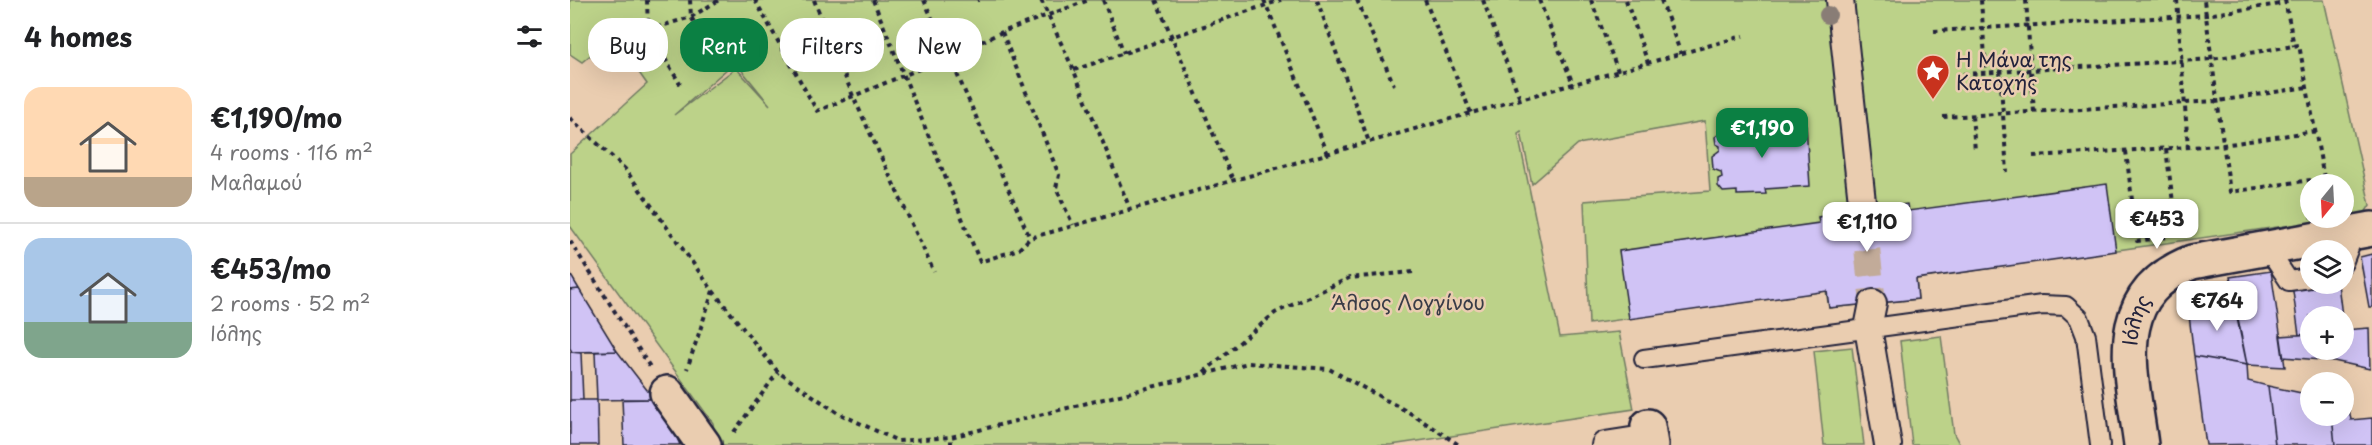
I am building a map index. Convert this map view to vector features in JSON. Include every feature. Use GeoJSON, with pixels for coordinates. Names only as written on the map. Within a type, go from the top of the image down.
{"type":"FeatureCollection","features":[{"type":"Feature","properties":{"kind":"street"},"geometry":{"type":"LineString","coordinates":[[1840,0],[1863,210]]}},
{"type":"Feature","properties":{"kind":"street","name":"Ιόλης"},"geometry":{"type":"LineString","coordinates":[[2141,445],[2131,367],[2130,339],[2136,314],[2145,295],[2161,278],[2192,262],[2363,230]]}},
{"type":"Feature","properties":{"kind":"street"},"geometry":{"type":"LineString","coordinates":[[1871,316],[1888,445]]}},
{"type":"Feature","properties":{"kind":"street"},"geometry":{"type":"LineString","coordinates":[[677,382],[715,442]]}},
{"type":"Feature","properties":{"kind":"street"},"geometry":{"type":"LineString","coordinates":[[1605,445],[1650,437]]}},
{"type":"Feature","properties":{"kind":"lane"},"geometry":{"type":"LineString","coordinates":[[2354,245],[2363,230]]}},
{"type":"Feature","properties":{"kind":"lane"},"geometry":{"type":"LineString","coordinates":[[2267,248],[2289,281],[2300,279]]}},
{"type":"Feature","properties":{"kind":"lane"},"geometry":{"type":"LineString","coordinates":[[1644,359],[1871,316],[2042,305],[2066,306],[2079,318],[2086,336],[2100,445]]}},
{"type":"Feature","properties":{"kind":"path"},"geometry":{"type":"LineString","coordinates":[[647,0],[648,18]]}},
{"type":"Feature","properties":{"kind":"path"},"geometry":{"type":"LineString","coordinates":[[690,0],[691,17]]}},
{"type":"Feature","properties":{"kind":"path"},"geometry":{"type":"LineString","coordinates":[[668,24],[691,17],[719,0]]}},
{"type":"Feature","properties":{"kind":"path"},"geometry":{"type":"LineString","coordinates":[[755,0],[817,111],[912,72]]}},
{"type":"Feature","properties":{"kind":"path"},"geometry":{"type":"LineString","coordinates":[[814,0],[853,96],[934,272]]}},
{"type":"Feature","properties":{"kind":"path"},"geometry":{"type":"LineString","coordinates":[[873,0],[980,262],[1019,249],[1030,238],[1073,225],[1743,36]]}},
{"type":"Feature","properties":{"kind":"path"},"geometry":{"type":"LineString","coordinates":[[924,0],[933,18]]}},
{"type":"Feature","properties":{"kind":"path"},"geometry":{"type":"LineString","coordinates":[[1041,0],[1074,70],[1130,209]]}},
{"type":"Feature","properties":{"kind":"path"},"geometry":{"type":"LineString","coordinates":[[982,41],[1089,0]]}},
{"type":"Feature","properties":{"kind":"path"},"geometry":{"type":"LineString","coordinates":[[1103,0],[1124,53]]}},
{"type":"Feature","properties":{"kind":"path"},"geometry":{"type":"LineString","coordinates":[[1156,0],[1233,180]]}},
{"type":"Feature","properties":{"kind":"path"},"geometry":{"type":"LineString","coordinates":[[1074,70],[1265,2],[1281,0]]}},
{"type":"Feature","properties":{"kind":"path"},"geometry":{"type":"LineString","coordinates":[[1317,0],[1369,142]]}},
{"type":"Feature","properties":{"kind":"path"},"geometry":{"type":"LineString","coordinates":[[1357,0],[1394,85]]}},
{"type":"Feature","properties":{"kind":"path"},"geometry":{"type":"LineString","coordinates":[[1425,0],[1471,113]]}},
{"type":"Feature","properties":{"kind":"path"},"geometry":{"type":"LineString","coordinates":[[1483,0],[1520,99]]}},
{"type":"Feature","properties":{"kind":"path"},"geometry":{"type":"LineString","coordinates":[[1539,0],[1573,84]]}},
{"type":"Feature","properties":{"kind":"path"},"geometry":{"type":"LineString","coordinates":[[1591,0],[1618,71]]}},
{"type":"Feature","properties":{"kind":"path"},"geometry":{"type":"LineString","coordinates":[[1626,0],[1648,63]]}},
{"type":"Feature","properties":{"kind":"path"},"geometry":{"type":"LineString","coordinates":[[1661,0],[1681,54]]}},
{"type":"Feature","properties":{"kind":"path"},"geometry":{"type":"LineString","coordinates":[[1981,0],[1986,72]]}},
{"type":"Feature","properties":{"kind":"path"},"geometry":{"type":"LineString","coordinates":[[2026,0],[2034,112]]}},
{"type":"Feature","properties":{"kind":"path"},"geometry":{"type":"LineString","coordinates":[[2177,0],[2188,147]]}},
{"type":"Feature","properties":{"kind":"path"},"geometry":{"type":"LineString","coordinates":[[1963,74],[2212,59],[2299,45],[2324,178],[2230,192],[2223,145],[2218,101],[2212,59],[2204,0]]}},
{"type":"Feature","properties":{"kind":"path"},"geometry":{"type":"LineString","coordinates":[[1934,32],[2206,15],[2286,1],[2294,46]]}},
{"type":"Feature","properties":{"kind":"path"},"geometry":{"type":"LineString","coordinates":[[1265,2],[1328,154]]}},
{"type":"Feature","properties":{"kind":"path"},"geometry":{"type":"LineString","coordinates":[[1002,32],[1059,176],[1056,188],[1073,225]]}},
{"type":"Feature","properties":{"kind":"path"},"geometry":{"type":"LineString","coordinates":[[668,64],[680,84]]}},
{"type":"Feature","properties":{"kind":"path"},"geometry":{"type":"LineString","coordinates":[[2000,71],[2007,172]]}},
{"type":"Feature","properties":{"kind":"path"},"geometry":{"type":"LineString","coordinates":[[958,72],[1030,238]]}},
{"type":"Feature","properties":{"kind":"path"},"geometry":{"type":"LineString","coordinates":[[1942,117],[2218,101],[2307,87]]}},
{"type":"Feature","properties":{"kind":"path"},"geometry":{"type":"LineString","coordinates":[[1972,116],[1975,150]]}},
{"type":"Feature","properties":{"kind":"path"},"geometry":{"type":"LineString","coordinates":[[570,117],[625,169],[712,291],[778,372],[838,413],[898,441],[951,437],[1248,363],[1329,369],[1410,413],[1459,445]]}},
{"type":"Feature","properties":{"kind":"path"},"geometry":{"type":"LineString","coordinates":[[2033,156],[2223,145],[2315,131]]}},
{"type":"Feature","properties":{"kind":"path"},"geometry":{"type":"LineString","coordinates":[[2126,151],[2137,240],[2177,235],[2166,149]]}},
{"type":"Feature","properties":{"kind":"path"},"geometry":{"type":"LineString","coordinates":[[570,241],[677,382]]}},
{"type":"Feature","properties":{"kind":"path"},"geometry":{"type":"LineString","coordinates":[[1201,375],[1275,313],[1349,278],[1413,272]]}},
{"type":"Feature","properties":{"kind":"path"},"geometry":{"type":"LineString","coordinates":[[677,382],[712,291]]}},
{"type":"Feature","properties":{"kind":"path"},"geometry":{"type":"LineString","coordinates":[[715,442],[778,372]]}},
{"type":"Feature","properties":{"kind":"path"},"geometry":{"type":"LineString","coordinates":[[951,437],[951,445]]}},
{"type":"Feature","properties":{"kind":"green space","name":"Άλσος Λογγίνου"},"geometry":{"type":"Polygon","coordinates":[[[570,0],[2324,0],[2370,205],[2365,213],[2354,216],[2354,174],[2300,174],[2300,224],[1916,279],[1918,299],[1829,308],[1826,291],[1589,324],[1584,201],[1710,191],[1705,121],[1578,144],[1532,184],[1521,132],[1518,134],[1560,337],[1619,332],[1634,409],[1391,445],[716,445],[713,423],[570,226],[570,154],[647,84],[639,72],[668,72],[668,18],[588,18],[588,57],[582,62],[570,54],[570,0]]]}},
{"type":"Feature","properties":{"kind":"green space"},"geometry":{"type":"Polygon","coordinates":[[[1941,336],[1954,434],[1960,445],[1912,445],[1900,341],[1941,336]]]}},
{"type":"Feature","properties":{"kind":"green space"},"geometry":{"type":"Polygon","coordinates":[[[1852,347],[1864,445],[1824,445],[1814,351],[1852,347]]]}},
{"type":"Feature","properties":{"kind":"building"},"geometry":{"type":"Polygon","coordinates":[[[1761,124],[1761,129],[1806,125],[1810,186],[1765,189],[1766,194],[1737,195],[1737,191],[1723,192],[1718,186],[1718,179],[1722,177],[1721,172],[1713,169],[1712,156],[1720,150],[1715,137],[1719,131],[1733,130],[1732,126],[1761,124]]]}},
{"type":"Feature","properties":{"kind":"building"},"geometry":{"type":"Polygon","coordinates":[[[2107,184],[2116,251],[1916,279],[1918,299],[1829,308],[1827,291],[1629,319],[1619,251],[1819,223],[1818,217],[1907,204],[1908,211],[2107,184]]]}},
{"type":"Feature","properties":{"kind":"building"},"geometry":{"type":"Polygon","coordinates":[[[2372,254],[2372,307],[2369,307],[2360,257],[2372,254]]]}},
{"type":"Feature","properties":{"kind":"building"},"geometry":{"type":"Polygon","coordinates":[[[2271,271],[2285,367],[2247,365],[2230,277],[2271,271]]]}},
{"type":"Feature","properties":{"kind":"building"},"geometry":{"type":"Polygon","coordinates":[[[570,274],[579,289],[570,290],[570,274]]]}},
{"type":"Feature","properties":{"kind":"building"},"geometry":{"type":"Polygon","coordinates":[[[2291,277],[2300,280],[2300,294],[2339,294],[2341,306],[2300,306],[2299,335],[2291,277]]]}},
{"type":"Feature","properties":{"kind":"building"},"geometry":{"type":"Polygon","coordinates":[[[579,289],[617,351],[572,352],[570,348],[570,290],[579,289]]]}},
{"type":"Feature","properties":{"kind":"building"},"geometry":{"type":"Polygon","coordinates":[[[2233,299],[2247,365],[2194,356],[2188,307],[2233,299]]]}},
{"type":"Feature","properties":{"kind":"building"},"geometry":{"type":"Polygon","coordinates":[[[2369,328],[2370,369],[2321,360],[2354,360],[2354,329],[2369,328]]]}},
{"type":"Feature","properties":{"kind":"building"},"geometry":{"type":"Polygon","coordinates":[[[2300,335],[2300,358],[2283,357],[2280,336],[2300,335]]]}},
{"type":"Feature","properties":{"kind":"building"},"geometry":{"type":"Polygon","coordinates":[[[617,351],[654,399],[597,400],[595,352],[617,351]]]}},
{"type":"Feature","properties":{"kind":"building"},"geometry":{"type":"Polygon","coordinates":[[[570,352],[581,353],[583,400],[570,400],[570,352]]]}},
{"type":"Feature","properties":{"kind":"building"},"geometry":{"type":"Polygon","coordinates":[[[2194,356],[2247,365],[2248,381],[2268,386],[2275,444],[2206,445],[2194,356]]]}},
{"type":"Feature","properties":{"kind":"building"},"geometry":{"type":"Polygon","coordinates":[[[2268,386],[2300,393],[2300,426],[2333,426],[2335,445],[2275,445],[2268,386]]]}},
{"type":"Feature","properties":{"kind":"building"},"geometry":{"type":"Polygon","coordinates":[[[622,399],[654,399],[657,410],[665,410],[680,445],[624,445],[622,399]]]}},
{"type":"Feature","properties":{"kind":"building"},"geometry":{"type":"Polygon","coordinates":[[[570,400],[597,400],[598,445],[570,445],[570,400]]]}},
{"type":"Feature","properties":{"kind":"building"},"geometry":{"type":"Polygon","coordinates":[[[2372,418],[2372,445],[2335,445],[2333,426],[2354,426],[2354,420],[2372,418]]]}},
{"type":"Feature","properties":{"kind":"tunnel"},"geometry":{"type":"LineString","coordinates":[[1863,211],[1873,303]]}},
{"type":"Feature","properties":{"kind":"place","name":"Η Μάνα της Κατοχής"},"geometry":{"type":"Point","coordinates":[1933,100]}}]}
